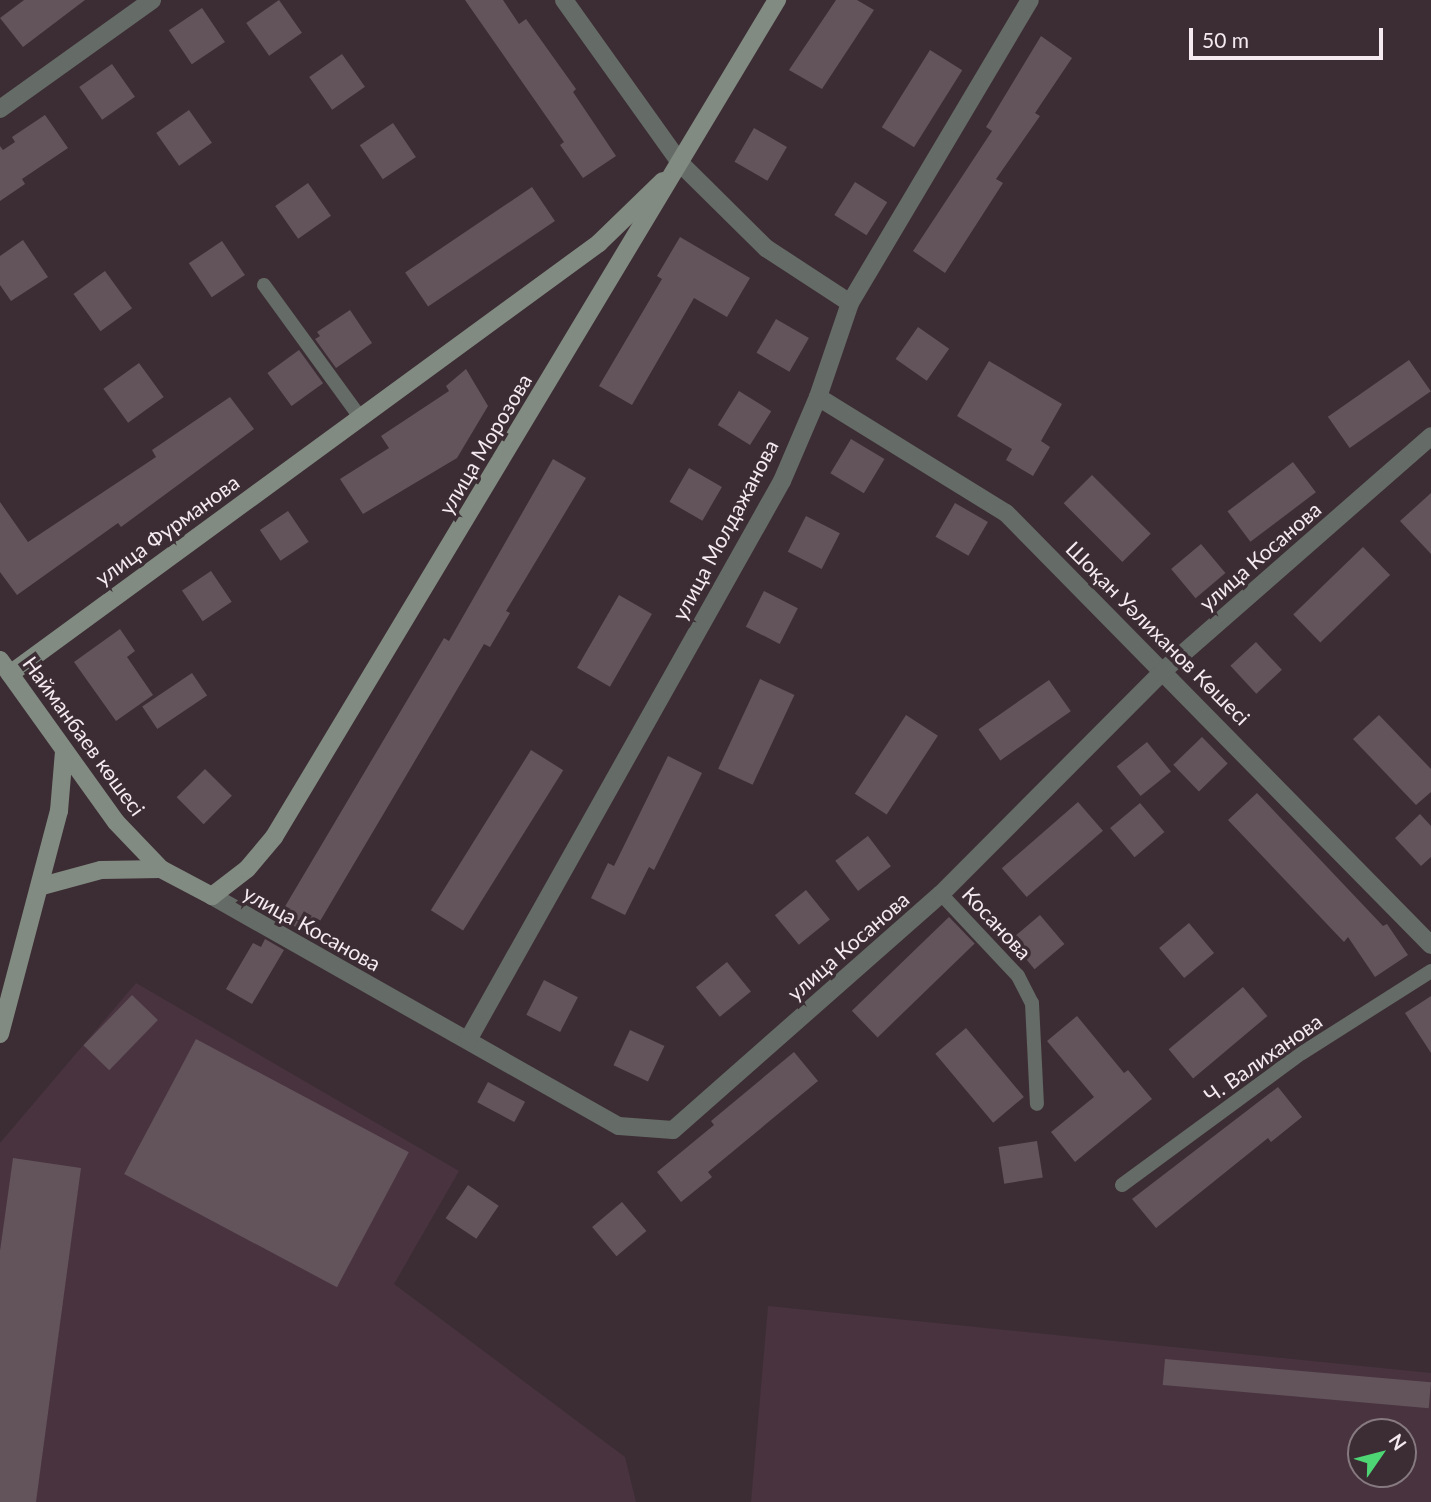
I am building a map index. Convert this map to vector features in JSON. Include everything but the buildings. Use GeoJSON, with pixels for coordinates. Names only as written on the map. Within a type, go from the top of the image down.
{"type":"FeatureCollection","features":[{"type":"Feature","properties":{"kind":"main road","name":"улица Морозова"},"geometry":{"type":"LineString","coordinates":[[212,896],[247,869],[274,837],[681,164],[777,0]]}},
{"type":"Feature","properties":{"kind":"main road","name":"улица Фурманова"},"geometry":{"type":"LineString","coordinates":[[3,671],[599,243],[681,164]]}},
{"type":"Feature","properties":{"kind":"main road","name":"Найманбаев көшесі"},"geometry":{"type":"LineString","coordinates":[[3,671],[116,822],[161,869]]}},
{"type":"Feature","properties":{"kind":"main road"},"geometry":{"type":"LineString","coordinates":[[0,1034],[42,886],[59,811],[64,752]]}},
{"type":"Feature","properties":{"kind":"main road"},"geometry":{"type":"LineString","coordinates":[[42,886],[101,870],[161,869],[212,896]]}},
{"type":"Feature","properties":{"kind":"street"},"geometry":{"type":"LineString","coordinates":[[0,109],[152,0]]}},
{"type":"Feature","properties":{"kind":"street"},"geometry":{"type":"LineString","coordinates":[[564,0],[681,164],[766,248],[850,303]]}},
{"type":"Feature","properties":{"kind":"street","name":"улица Молдажанова"},"geometry":{"type":"LineString","coordinates":[[468,1040],[782,481],[818,397],[850,303],[1030,0]]}},
{"type":"Feature","properties":{"kind":"street","name":"Шоқан Уәлиханов Көшесі"},"geometry":{"type":"LineString","coordinates":[[818,397],[1006,513],[1164,670],[1431,945]]}},
{"type":"Feature","properties":{"kind":"street","name":"улица Косанова"},"geometry":{"type":"LineString","coordinates":[[212,896],[619,1126],[673,1130],[941,894],[1164,670],[1431,436]]}},
{"type":"Feature","properties":{"kind":"lane"},"geometry":{"type":"LineString","coordinates":[[264,285],[360,417]]}},
{"type":"Feature","properties":{"kind":"lane","name":"Косанова"},"geometry":{"type":"LineString","coordinates":[[941,894],[1018,976],[1032,1003],[1037,1104]]}},
{"type":"Feature","properties":{"kind":"lane","name":"Ч. Валиханова"},"geometry":{"type":"LineString","coordinates":[[1122,1185],[1302,1053],[1431,971]]}},
{"type":"Feature","properties":{"kind":"shaded area"},"geometry":{"type":"Polygon","coordinates":[[[136,983],[459,1171],[394,1284],[625,1457],[636,1502],[0,1502],[0,1143],[136,983]]]}},
{"type":"Feature","properties":{"kind":"shaded area"},"geometry":{"type":"Polygon","coordinates":[[[768,1306],[1431,1373],[1431,1502],[751,1502],[768,1306]]]}}]}
